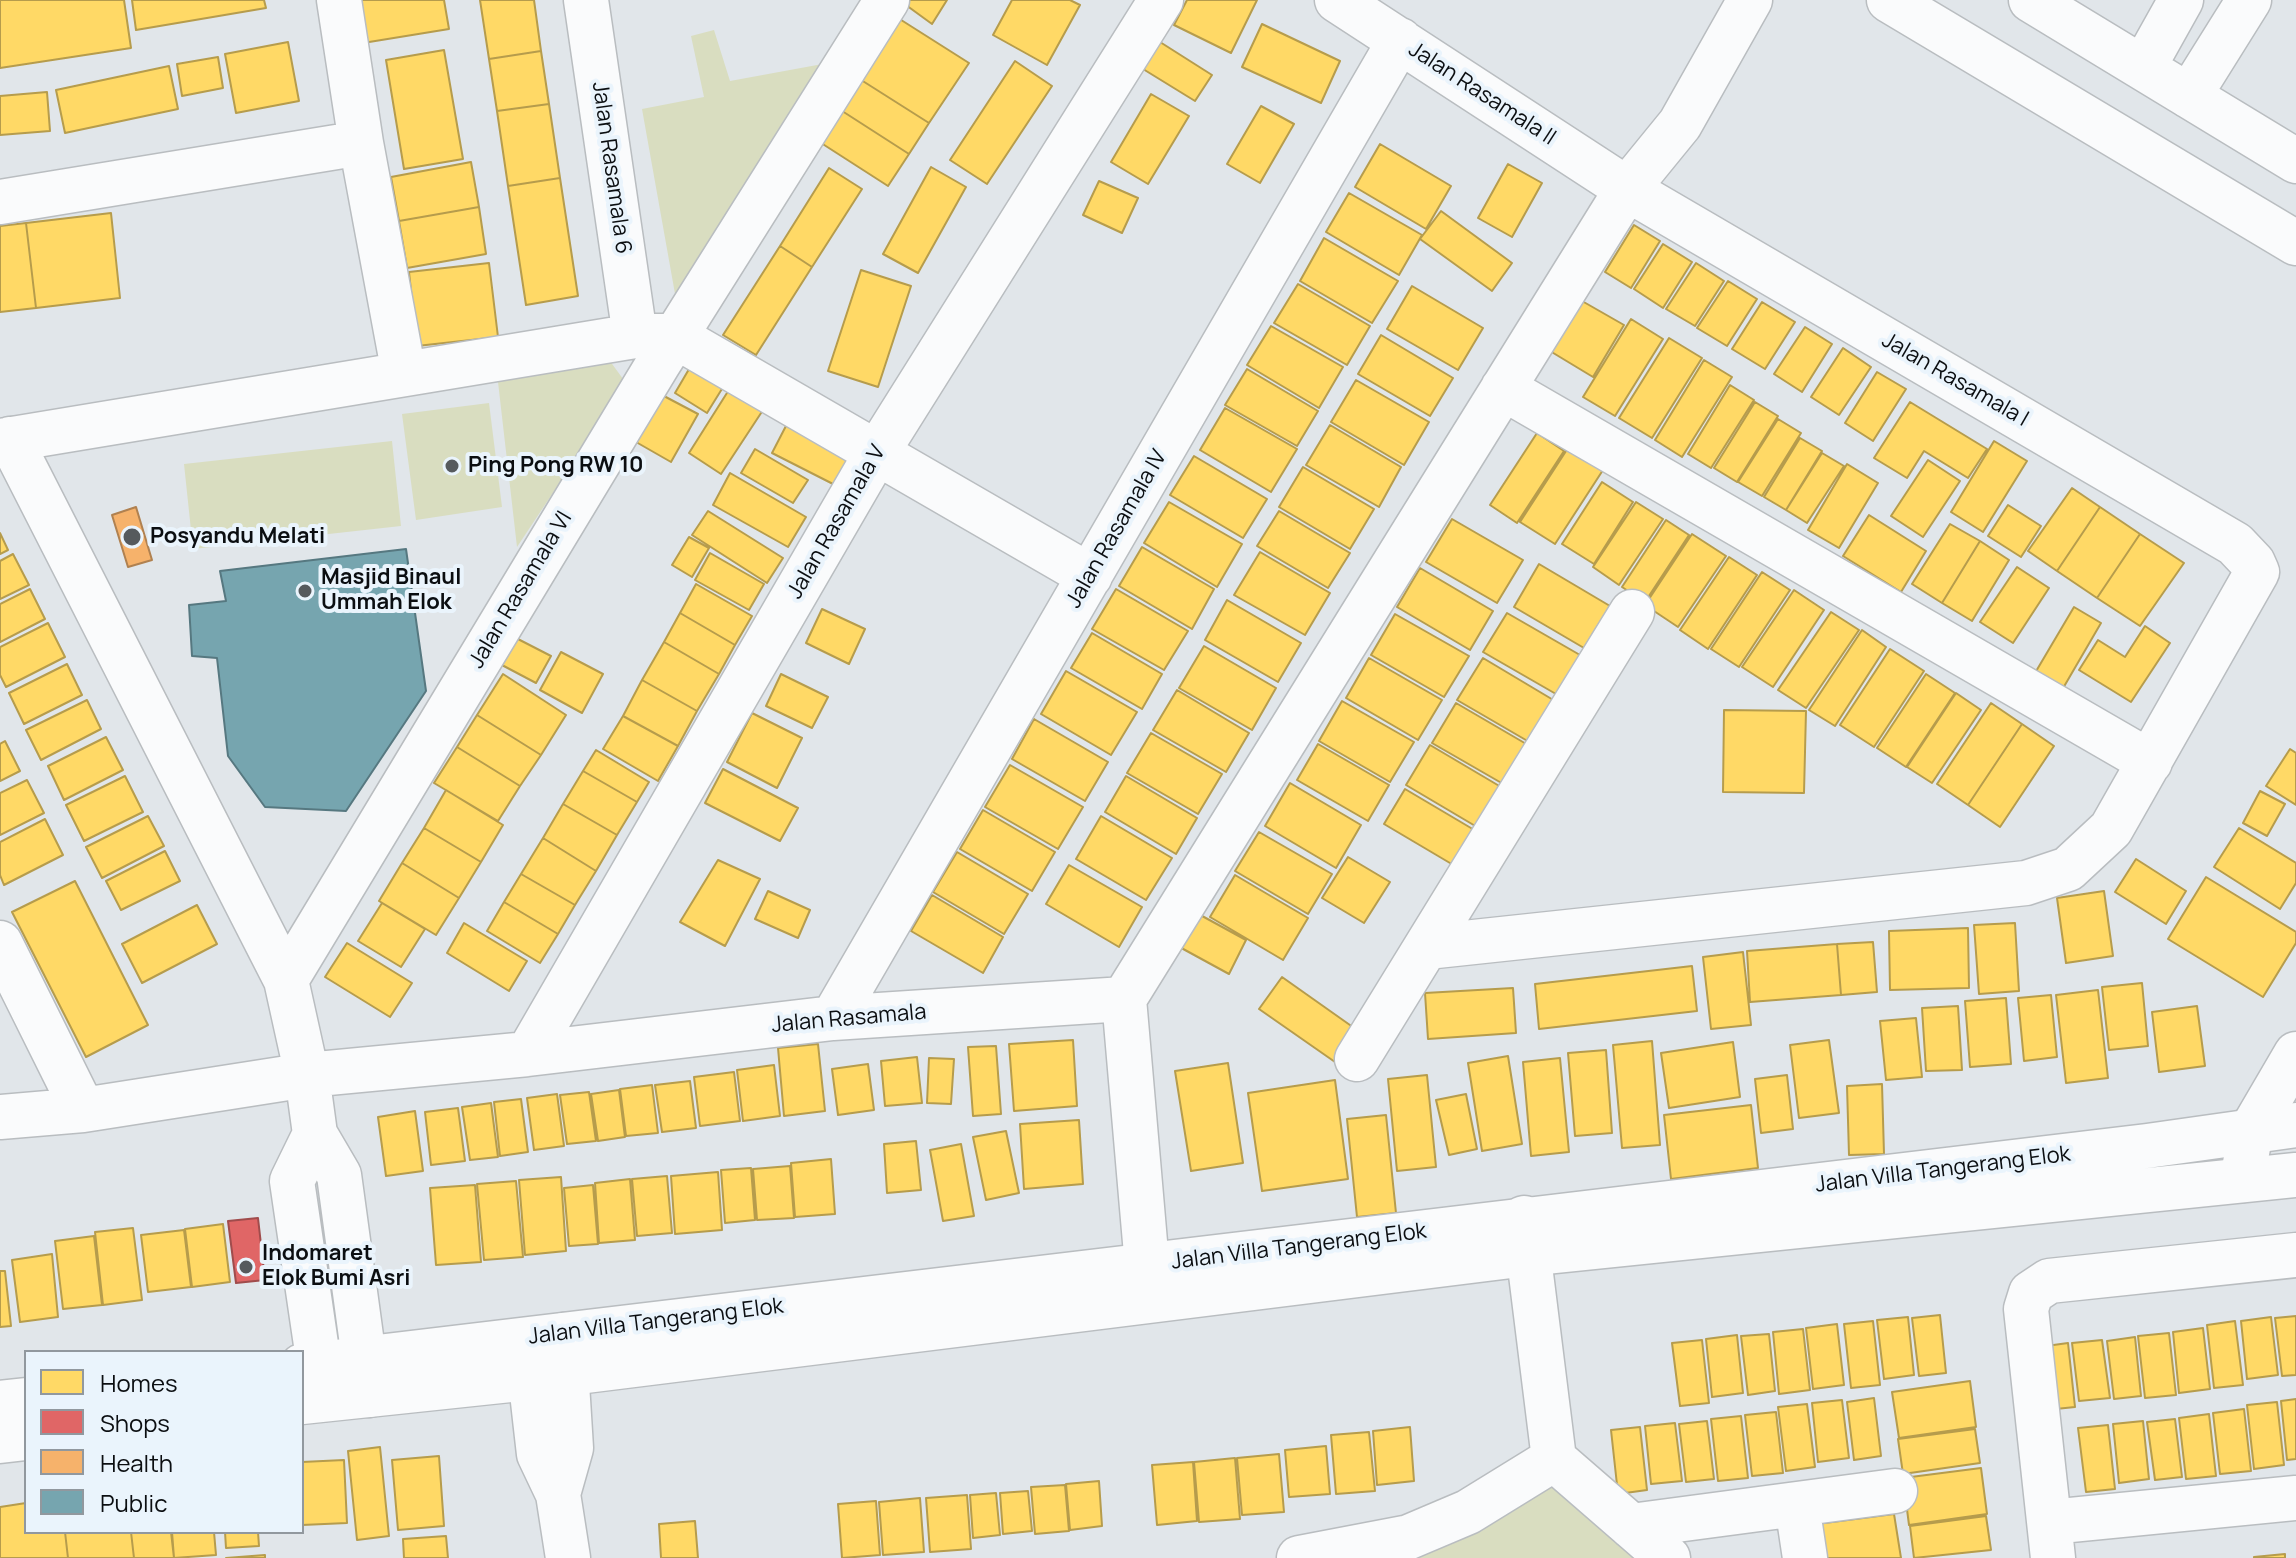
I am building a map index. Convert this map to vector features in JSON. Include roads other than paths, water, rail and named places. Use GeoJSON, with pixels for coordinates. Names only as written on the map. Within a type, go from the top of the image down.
{"type":"FeatureCollection","features":[{"type":"Feature","properties":{"kind":"street"},"geometry":{"type":"LineString","coordinates":[[339,0],[361,143],[404,374]]}},
{"type":"Feature","properties":{"kind":"street","name":"Jalan Rasamala 6"},"geometry":{"type":"LineString","coordinates":[[586,0],[655,336]]}},
{"type":"Feature","properties":{"kind":"street","name":"Jalan Rasamala VI"},"geometry":{"type":"LineString","coordinates":[[286,980],[655,336],[887,0]]}},
{"type":"Feature","properties":{"kind":"street","name":"Jalan Rasamala V"},"geometry":{"type":"LineString","coordinates":[[528,1054],[876,454],[1161,0]]}},
{"type":"Feature","properties":{"kind":"street","name":"Jalan Rasamala II"},"geometry":{"type":"LineString","coordinates":[[1337,0],[1627,189]]}},
{"type":"Feature","properties":{"kind":"street"},"geometry":{"type":"LineString","coordinates":[[1149,1284],[1124,999],[1627,189],[1680,124],[1750,0]]}},
{"type":"Feature","properties":{"kind":"street"},"geometry":{"type":"LineString","coordinates":[[1889,0],[2296,243]]}},
{"type":"Feature","properties":{"kind":"street"},"geometry":{"type":"LineString","coordinates":[[2031,0],[2296,161]]}},
{"type":"Feature","properties":{"kind":"street"},"geometry":{"type":"LineString","coordinates":[[2143,68],[2181,0]]}},
{"type":"Feature","properties":{"kind":"street"},"geometry":{"type":"LineString","coordinates":[[2189,96],[2249,0]]}},
{"type":"Feature","properties":{"kind":"street","name":"Jalan Rasamala IV"},"geometry":{"type":"LineString","coordinates":[[833,1018],[1400,40]]}},
{"type":"Feature","properties":{"kind":"street"},"geometry":{"type":"LineString","coordinates":[[0,202],[361,143]]}},
{"type":"Feature","properties":{"kind":"street","name":"Jalan Rasamala I"},"geometry":{"type":"LineString","coordinates":[[1627,189],[2235,544],[2253,563],[2257,572],[2250,589],[2150,762]]}},
{"type":"Feature","properties":{"kind":"street"},"geometry":{"type":"LineString","coordinates":[[367,1376],[339,1175],[315,1134],[307,1075],[286,980],[5,440],[655,336],[876,454],[1090,576]]}},
{"type":"Feature","properties":{"kind":"street"},"geometry":{"type":"LineString","coordinates":[[1427,947],[2026,883],[2068,869],[2094,848],[2111,829],[2150,762],[1503,388]]}},
{"type":"Feature","properties":{"kind":"street"},"geometry":{"type":"LineString","coordinates":[[1357,1059],[1632,612]]}},
{"type":"Feature","properties":{"kind":"street"},"geometry":{"type":"LineString","coordinates":[[0,943],[83,1110]]}},
{"type":"Feature","properties":{"kind":"street","name":"Jalan Rasamala"},"geometry":{"type":"LineString","coordinates":[[0,1117],[83,1110],[307,1075],[528,1054],[833,1018],[1124,999]]}},
{"type":"Feature","properties":{"kind":"street"},"geometry":{"type":"LineString","coordinates":[[2242,1180],[2251,1131],[2296,1054]]}},
{"type":"Feature","properties":{"kind":"street","name":"Jalan Villa Tangerang Elok"},"geometry":{"type":"LineString","coordinates":[[312,1383],[1526,1236],[2296,1125]]}},
{"type":"Feature","properties":{"kind":"street"},"geometry":{"type":"LineString","coordinates":[[312,1383],[292,1181],[315,1134]]}},
{"type":"Feature","properties":{"kind":"street","name":"Jalan Villa Tangerang Elok"},"geometry":{"type":"LineString","coordinates":[[1526,1236],[2296,1175]]}},
{"type":"Feature","properties":{"kind":"street"},"geometry":{"type":"LineString","coordinates":[[1526,1236],[1554,1459],[1668,1558]]}},
{"type":"Feature","properties":{"kind":"street"},"geometry":{"type":"LineString","coordinates":[[2296,1255],[2049,1281],[2031,1293],[2026,1309],[2052,1540],[2296,1498]]}},
{"type":"Feature","properties":{"kind":"street"},"geometry":{"type":"LineString","coordinates":[[546,1355],[571,1448],[558,1494],[568,1558]]}},
{"type":"Feature","properties":{"kind":"street"},"geometry":{"type":"LineString","coordinates":[[0,1403],[24,1400]]}},
{"type":"Feature","properties":{"kind":"street"},"geometry":{"type":"LineString","coordinates":[[0,1441],[24,1438]]}},
{"type":"Feature","properties":{"kind":"street"},"geometry":{"type":"LineString","coordinates":[[1301,1558],[1409,1537],[1468,1512],[1554,1459]]}},
{"type":"Feature","properties":{"kind":"street"},"geometry":{"type":"LineString","coordinates":[[1631,1526],[1895,1491]]}},
{"type":"Feature","properties":{"kind":"street"},"geometry":{"type":"LineString","coordinates":[[1797,1505],[1805,1558]]}},
{"type":"Feature","properties":{"kind":"place","name":"Ping Pong RW 10"},"geometry":{"type":"Point","coordinates":[452,466]}},
{"type":"Feature","properties":{"kind":"place","name":"Posyandu Melati"},"geometry":{"type":"Point","coordinates":[132,537]}},
{"type":"Feature","properties":{"kind":"place","name":"Masjid Binaul Ummah Elok"},"geometry":{"type":"Point","coordinates":[305,591]}},
{"type":"Feature","properties":{"kind":"place","name":"Indomaret Elok Bumi Asri"},"geometry":{"type":"Point","coordinates":[246,1267]}}]}
